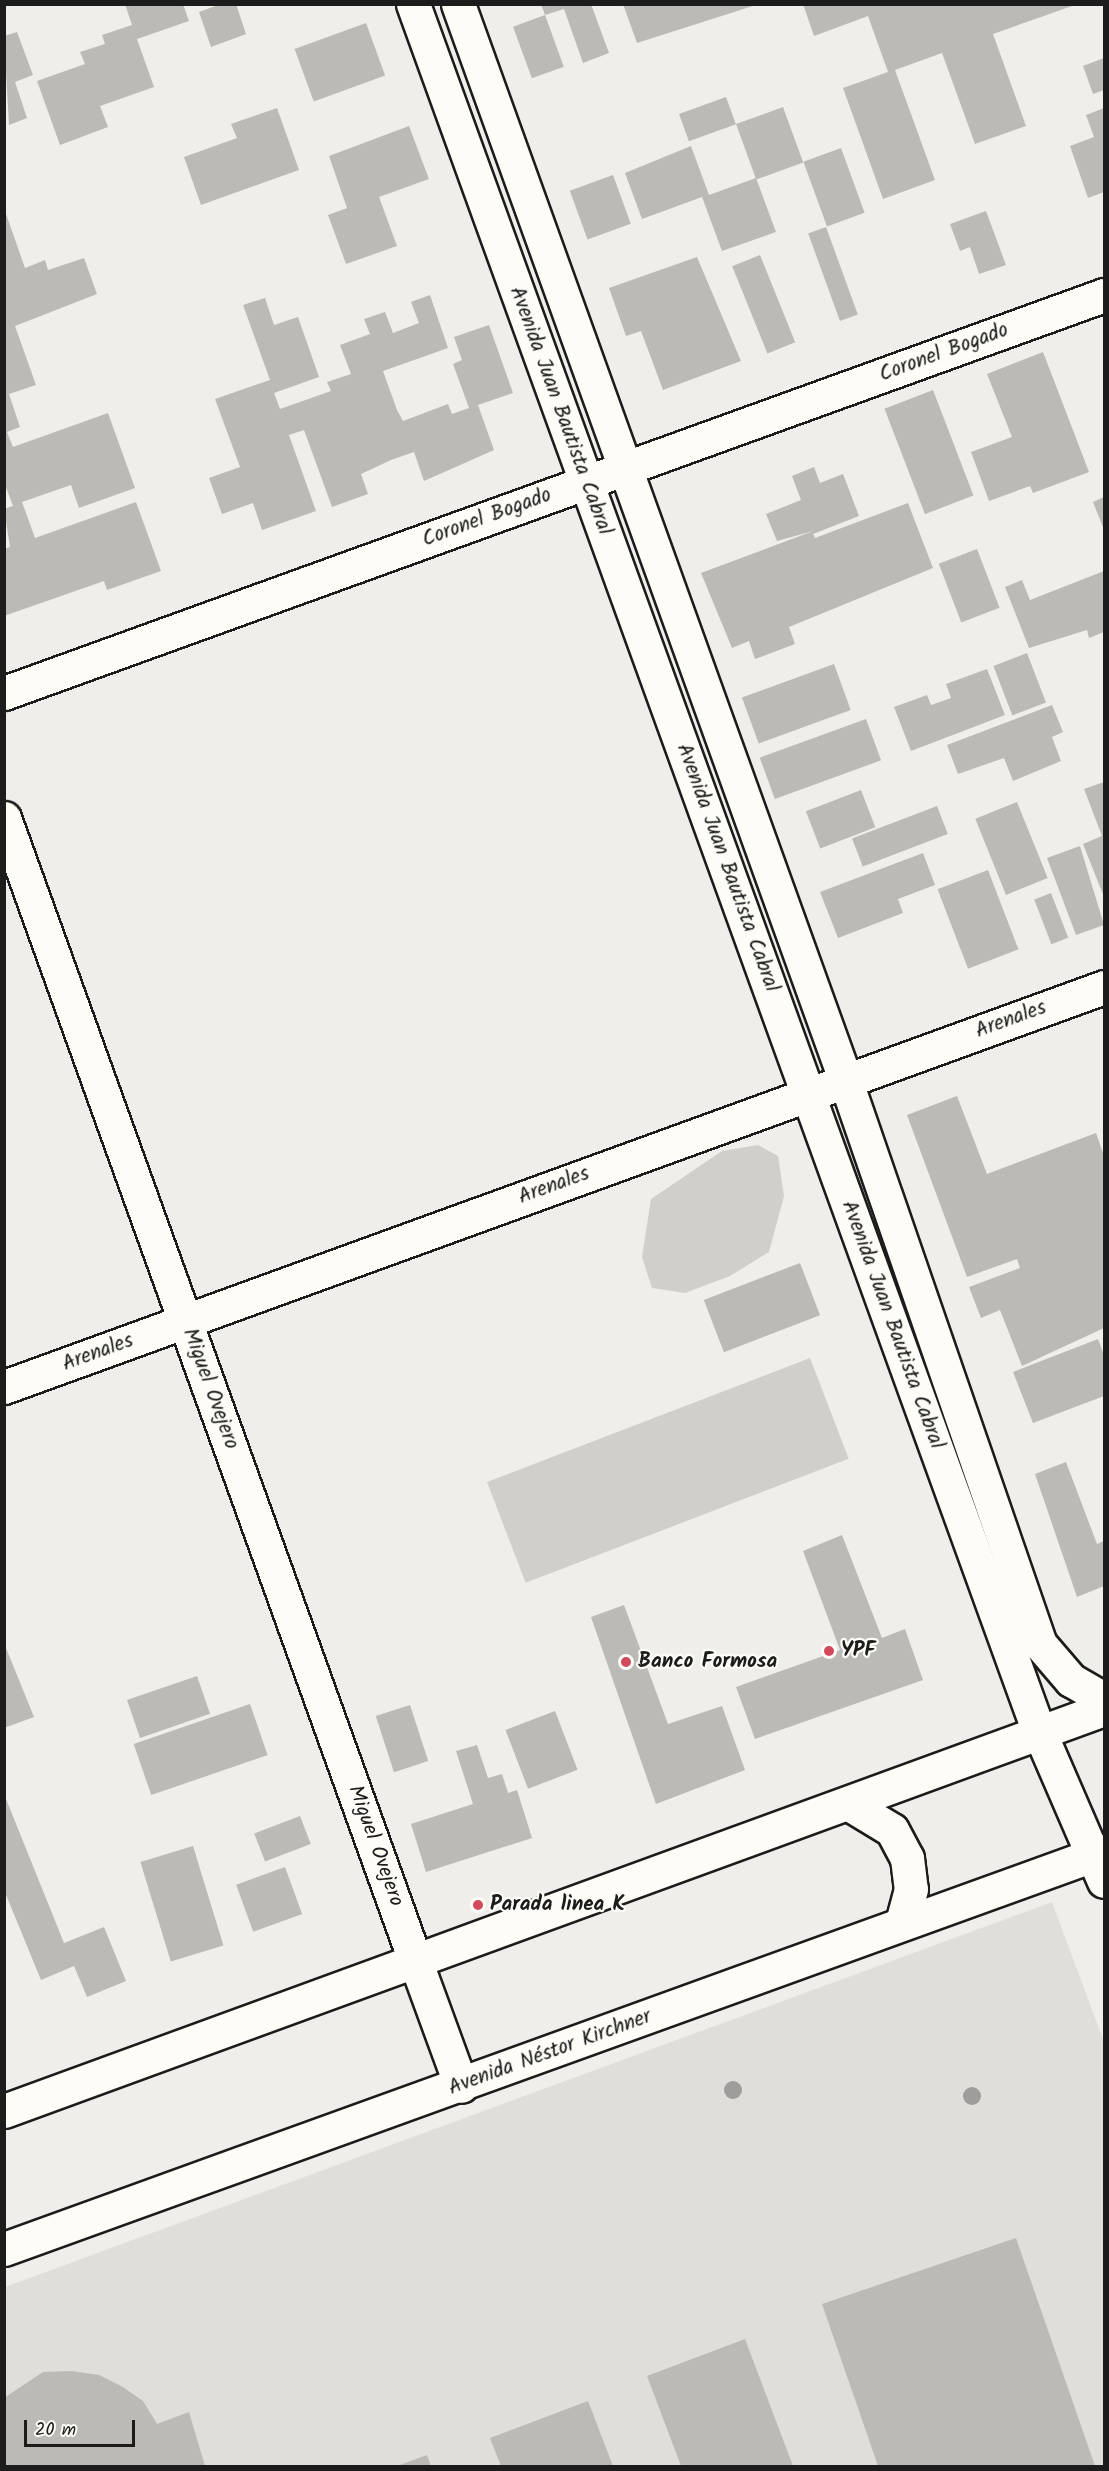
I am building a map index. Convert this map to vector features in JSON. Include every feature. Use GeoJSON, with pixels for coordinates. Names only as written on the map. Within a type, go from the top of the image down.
{"type":"FeatureCollection","features":[{"type":"Feature","properties":{"kind":"main road","name":"Avenida Juan Bautista Cabral"},"geometry":{"type":"LineString","coordinates":[[413,4],[1040,1732],[1101,1862]]}},
{"type":"Feature","properties":{"kind":"main road","name":"Avenida Juan Bautista Cabral"},"geometry":{"type":"LineString","coordinates":[[458,4],[845,1079],[1040,1644],[1071,1680],[1104,1699]]}},
{"type":"Feature","properties":{"kind":"main road","name":"Coronel Bogado"},"geometry":{"type":"LineString","coordinates":[[4,693],[1104,295]]}},
{"type":"Feature","properties":{"kind":"main road","name":"Miguel Ovejero"},"geometry":{"type":"LineString","coordinates":[[4,818],[461,2086]]}},
{"type":"Feature","properties":{"kind":"main road","name":"Arenales"},"geometry":{"type":"LineString","coordinates":[[4,1387],[808,1092],[1104,987]]}},
{"type":"Feature","properties":{"kind":"main road"},"geometry":{"type":"LineString","coordinates":[[4,2111],[1104,1709]]}},
{"type":"Feature","properties":{"kind":"main road"},"geometry":{"type":"LineString","coordinates":[[849,1804],[892,1830],[907,1858],[911,1889],[902,1923]]}},
{"type":"Feature","properties":{"kind":"main road","name":"Avenida Néstor Kirchner"},"geometry":{"type":"LineString","coordinates":[[4,2249],[461,2086],[902,1923],[1101,1862]]}},
{"type":"Feature","properties":{"kind":"shaded area"},"geometry":{"type":"Polygon","coordinates":[[[758,1145],[778,1156],[784,1196],[769,1252],[730,1276],[685,1293],[652,1288],[642,1257],[651,1199],[722,1151],[758,1145]]]}},
{"type":"Feature","properties":{"kind":"shaded area"},"geometry":{"type":"Polygon","coordinates":[[[810,1358],[849,1459],[526,1583],[487,1482],[810,1358]]]}},
{"type":"Feature","properties":{"kind":"shaded area"},"geometry":{"type":"Polygon","coordinates":[[[1052,1902],[1104,2042],[1104,2466],[5,2466],[5,2287],[1052,1902]]]}},
{"type":"Feature","properties":{"kind":"building"},"geometry":{"type":"Polygon","coordinates":[[[125,4],[183,4],[189,21],[137,39],[154,87],[100,106],[108,127],[60,145],[37,81],[85,64],[80,52],[105,44],[102,35],[132,25],[125,4]]]}},
{"type":"Feature","properties":{"kind":"building"},"geometry":{"type":"Polygon","coordinates":[[[221,4],[236,4],[246,34],[211,47],[199,12],[221,4]]]}},
{"type":"Feature","properties":{"kind":"building"},"geometry":{"type":"Polygon","coordinates":[[[541,4],[591,4],[609,53],[583,63],[564,9],[545,15],[541,4]]]}},
{"type":"Feature","properties":{"kind":"building"},"geometry":{"type":"Polygon","coordinates":[[[623,4],[756,4],[756,5],[637,43],[623,4]]]}},
{"type":"Feature","properties":{"kind":"building"},"geometry":{"type":"Polygon","coordinates":[[[803,4],[1075,5],[993,34],[1026,126],[975,144],[942,53],[895,70],[935,180],[883,199],[843,88],[888,72],[868,16],[814,36],[803,4]]]}},
{"type":"Feature","properties":{"kind":"building"},"geometry":{"type":"Polygon","coordinates":[[[545,15],[564,67],[532,78],[513,27],[545,15]]]}},
{"type":"Feature","properties":{"kind":"building"},"geometry":{"type":"Polygon","coordinates":[[[366,23],[385,76],[314,102],[295,49],[366,23]]]}},
{"type":"Feature","properties":{"kind":"building"},"geometry":{"type":"Polygon","coordinates":[[[17,32],[33,75],[15,82],[27,118],[9,125],[4,36],[17,32]]]}},
{"type":"Feature","properties":{"kind":"building"},"geometry":{"type":"Polygon","coordinates":[[[1104,58],[1104,90],[1093,94],[1083,66],[1104,58]]]}},
{"type":"Feature","properties":{"kind":"building"},"geometry":{"type":"Polygon","coordinates":[[[726,97],[736,124],[689,141],[679,114],[726,97]]]}},
{"type":"Feature","properties":{"kind":"building"},"geometry":{"type":"Polygon","coordinates":[[[783,107],[803,162],[756,180],[736,124],[783,107]]]}},
{"type":"Feature","properties":{"kind":"building"},"geometry":{"type":"Polygon","coordinates":[[[277,108],[299,170],[201,205],[184,157],[237,138],[231,124],[277,108]]]}},
{"type":"Feature","properties":{"kind":"building"},"geometry":{"type":"Polygon","coordinates":[[[1104,108],[1104,192],[1088,198],[1070,146],[1094,137],[1086,115],[1104,108]]]}},
{"type":"Feature","properties":{"kind":"building"},"geometry":{"type":"Polygon","coordinates":[[[409,126],[429,179],[379,197],[397,246],[346,264],[328,215],[347,208],[329,156],[409,126]]]}},
{"type":"Feature","properties":{"kind":"building"},"geometry":{"type":"Polygon","coordinates":[[[691,146],[709,195],[756,178],[776,232],[722,251],[702,197],[642,219],[625,173],[691,146]]]}},
{"type":"Feature","properties":{"kind":"building"},"geometry":{"type":"Polygon","coordinates":[[[841,148],[865,213],[827,227],[803,162],[841,148]]]}},
{"type":"Feature","properties":{"kind":"building"},"geometry":{"type":"Polygon","coordinates":[[[613,175],[631,224],[588,240],[570,191],[613,175]]]}},
{"type":"Feature","properties":{"kind":"building"},"geometry":{"type":"Polygon","coordinates":[[[5,211],[25,268],[45,260],[48,270],[84,258],[97,294],[15,326],[36,385],[9,394],[20,427],[7,432],[13,447],[108,413],[135,488],[79,508],[71,485],[22,502],[35,538],[136,502],[161,571],[107,590],[104,581],[4,616],[4,549],[10,547],[4,509],[13,506],[4,482],[5,211]]]}},
{"type":"Feature","properties":{"kind":"building"},"geometry":{"type":"Polygon","coordinates":[[[986,211],[1006,265],[979,274],[970,247],[960,251],[950,224],[986,211]]]}},
{"type":"Feature","properties":{"kind":"building"},"geometry":{"type":"Polygon","coordinates":[[[826,227],[858,314],[840,321],[808,233],[826,227]]]}},
{"type":"Feature","properties":{"kind":"building"},"geometry":{"type":"Polygon","coordinates":[[[760,255],[795,342],[767,353],[732,266],[760,255]]]}},
{"type":"Feature","properties":{"kind":"building"},"geometry":{"type":"Polygon","coordinates":[[[697,257],[741,361],[663,390],[641,331],[626,336],[609,288],[697,257]]]}},
{"type":"Feature","properties":{"kind":"building"},"geometry":{"type":"Polygon","coordinates":[[[430,295],[448,348],[383,371],[397,410],[403,421],[448,404],[452,414],[469,408],[453,364],[462,360],[454,337],[489,325],[513,393],[478,405],[494,450],[424,481],[414,452],[391,460],[361,474],[368,494],[332,507],[304,430],[289,435],[316,511],[262,530],[253,503],[222,514],[209,478],[240,467],[215,399],[270,380],[243,305],[265,298],[274,325],[298,317],[319,377],[274,393],[280,409],[331,391],[327,382],[351,374],[340,345],[370,334],[364,319],[385,312],[393,333],[419,323],[411,302],[430,295]]]}},
{"type":"Feature","properties":{"kind":"building"},"geometry":{"type":"Polygon","coordinates":[[[1043,352],[1089,472],[1033,493],[1030,486],[989,501],[971,452],[1012,437],[987,374],[1043,352]]]}},
{"type":"Feature","properties":{"kind":"building"},"geometry":{"type":"Polygon","coordinates":[[[933,390],[973,495],[925,514],[884,409],[933,390]]]}},
{"type":"Feature","properties":{"kind":"building"},"geometry":{"type":"Polygon","coordinates":[[[814,467],[820,483],[843,474],[859,516],[813,534],[815,538],[908,503],[933,568],[789,627],[795,644],[755,659],[749,641],[732,648],[701,573],[813,531],[777,541],[766,514],[801,500],[792,476],[814,467]]]}},
{"type":"Feature","properties":{"kind":"building"},"geometry":{"type":"Polygon","coordinates":[[[1104,497],[1104,530],[1093,502],[1104,497]]]}},
{"type":"Feature","properties":{"kind":"building"},"geometry":{"type":"Polygon","coordinates":[[[977,549],[1000,608],[961,623],[939,564],[977,549]]]}},
{"type":"Feature","properties":{"kind":"building"},"geometry":{"type":"Polygon","coordinates":[[[1104,571],[1104,632],[1089,638],[1087,630],[1029,648],[1005,587],[1022,580],[1030,600],[1104,571]]]}},
{"type":"Feature","properties":{"kind":"building"},"geometry":{"type":"Polygon","coordinates":[[[1027,653],[1046,702],[1012,715],[993,666],[1027,653]]]}},
{"type":"Feature","properties":{"kind":"building"},"geometry":{"type":"Polygon","coordinates":[[[834,664],[851,710],[759,744],[742,698],[834,664]]]}},
{"type":"Feature","properties":{"kind":"building"},"geometry":{"type":"Polygon","coordinates":[[[987,669],[1005,715],[911,751],[894,707],[927,695],[931,705],[951,698],[946,684],[987,669]]]}},
{"type":"Feature","properties":{"kind":"building"},"geometry":{"type":"Polygon","coordinates":[[[1052,705],[1063,732],[1052,737],[1061,761],[1013,781],[1004,758],[958,774],[947,745],[1052,705]]]}},
{"type":"Feature","properties":{"kind":"building"},"geometry":{"type":"Polygon","coordinates":[[[866,719],[881,760],[775,799],[760,758],[866,719]]]}},
{"type":"Feature","properties":{"kind":"building"},"geometry":{"type":"Polygon","coordinates":[[[1104,782],[1104,897],[1083,844],[1102,836],[1084,789],[1104,782]]]}},
{"type":"Feature","properties":{"kind":"building"},"geometry":{"type":"Polygon","coordinates":[[[861,790],[875,827],[820,848],[806,811],[861,790]]]}},
{"type":"Feature","properties":{"kind":"building"},"geometry":{"type":"Polygon","coordinates":[[[1017,802],[1048,878],[1006,895],[975,819],[1017,802]]]}},
{"type":"Feature","properties":{"kind":"building"},"geometry":{"type":"Polygon","coordinates":[[[937,806],[948,834],[863,867],[852,839],[937,806]]]}},
{"type":"Feature","properties":{"kind":"building"},"geometry":{"type":"Polygon","coordinates":[[[1080,846],[1104,925],[1076,935],[1047,858],[1080,846]]]}},
{"type":"Feature","properties":{"kind":"building"},"geometry":{"type":"Polygon","coordinates":[[[923,853],[935,885],[898,899],[903,913],[838,938],[820,892],[923,853]]]}},
{"type":"Feature","properties":{"kind":"building"},"geometry":{"type":"Polygon","coordinates":[[[988,870],[1018,949],[968,969],[938,889],[988,870]]]}},
{"type":"Feature","properties":{"kind":"building"},"geometry":{"type":"Polygon","coordinates":[[[1051,893],[1068,938],[1051,944],[1034,899],[1051,893]]]}},
{"type":"Feature","properties":{"kind":"building"},"geometry":{"type":"Polygon","coordinates":[[[957,1096],[987,1174],[1096,1133],[1104,1156],[1104,1328],[1022,1366],[1000,1310],[981,1318],[969,1287],[1020,1268],[1017,1259],[967,1277],[907,1115],[957,1096]]]}},
{"type":"Feature","properties":{"kind":"building"},"geometry":{"type":"Polygon","coordinates":[[[800,1263],[820,1315],[724,1352],[704,1300],[800,1263]]]}},
{"type":"Feature","properties":{"kind":"building"},"geometry":{"type":"Polygon","coordinates":[[[1098,1339],[1104,1355],[1104,1396],[1033,1423],[1013,1372],[1098,1339]]]}},
{"type":"Feature","properties":{"kind":"building"},"geometry":{"type":"Polygon","coordinates":[[[1066,1462],[1097,1544],[1104,1541],[1104,1586],[1077,1597],[1035,1474],[1066,1462]]]}},
{"type":"Feature","properties":{"kind":"building"},"geometry":{"type":"Polygon","coordinates":[[[842,1535],[882,1638],[905,1629],[923,1680],[755,1739],[736,1687],[840,1650],[803,1551],[842,1535]]]}},
{"type":"Feature","properties":{"kind":"building","name":"Banco Formosa"},"geometry":{"type":"Polygon","coordinates":[[[624,1605],[668,1724],[722,1706],[745,1770],[656,1804],[591,1617],[624,1605]]]}},
{"type":"Feature","properties":{"kind":"building"},"geometry":{"type":"Polygon","coordinates":[[[4,1643],[34,1717],[4,1728],[4,1643]]]}},
{"type":"Feature","properties":{"kind":"building"},"geometry":{"type":"Polygon","coordinates":[[[197,1676],[210,1714],[140,1738],[127,1700],[197,1676]]]}},
{"type":"Feature","properties":{"kind":"building"},"geometry":{"type":"Polygon","coordinates":[[[250,1704],[268,1755],[151,1795],[134,1744],[250,1704]]]}},
{"type":"Feature","properties":{"kind":"building"},"geometry":{"type":"Polygon","coordinates":[[[410,1705],[428,1761],[394,1772],[376,1716],[410,1705]]]}},
{"type":"Feature","properties":{"kind":"building"},"geometry":{"type":"Polygon","coordinates":[[[555,1711],[578,1770],[528,1789],[506,1730],[555,1711]]]}},
{"type":"Feature","properties":{"kind":"building"},"geometry":{"type":"Polygon","coordinates":[[[477,1745],[488,1778],[502,1774],[508,1793],[517,1790],[532,1838],[426,1872],[411,1824],[473,1804],[456,1751],[477,1745]]]}},
{"type":"Feature","properties":{"kind":"building"},"geometry":{"type":"Polygon","coordinates":[[[4,1794],[64,1943],[104,1927],[126,1981],[87,1997],[74,1966],[41,1980],[4,1890],[4,1794]]]}},
{"type":"Feature","properties":{"kind":"building"},"geometry":{"type":"Polygon","coordinates":[[[300,1816],[311,1844],[265,1862],[254,1834],[300,1816]]]}},
{"type":"Feature","properties":{"kind":"building"},"geometry":{"type":"Polygon","coordinates":[[[193,1846],[223,1945],[171,1962],[140,1862],[193,1846]]]}},
{"type":"Feature","properties":{"kind":"building"},"geometry":{"type":"Polygon","coordinates":[[[285,1867],[302,1914],[253,1932],[236,1885],[285,1867]]]}},
{"type":"Feature","properties":{"kind":"building"},"geometry":{"type":"Polygon","coordinates":[[[1016,2238],[1095,2466],[878,2466],[822,2304],[1016,2238]]]}},
{"type":"Feature","properties":{"kind":"building"},"geometry":{"type":"Polygon","coordinates":[[[745,2339],[793,2466],[681,2466],[647,2376],[745,2339]]]}},
{"type":"Feature","properties":{"kind":"building"},"geometry":{"type":"Polygon","coordinates":[[[71,2371],[99,2375],[123,2387],[143,2401],[157,2424],[189,2412],[205,2466],[4,2466],[4,2398],[43,2372],[71,2371]]]}},
{"type":"Feature","properties":{"kind":"building"},"geometry":{"type":"Polygon","coordinates":[[[588,2401],[613,2466],[501,2466],[490,2438],[588,2401]]]}},
{"type":"Feature","properties":{"kind":"building"},"geometry":{"type":"Polygon","coordinates":[[[427,2455],[431,2466],[397,2466],[427,2455]]]}},
{"type":"Feature","properties":{"kind":"place","name":"YPF"},"geometry":{"type":"Point","coordinates":[829,1651]}},
{"type":"Feature","properties":{"kind":"place","name":"Banco Formosa"},"geometry":{"type":"Point","coordinates":[626,1662]}},
{"type":"Feature","properties":{"kind":"place","name":"Parada linea K"},"geometry":{"type":"Point","coordinates":[478,1905]}}]}
